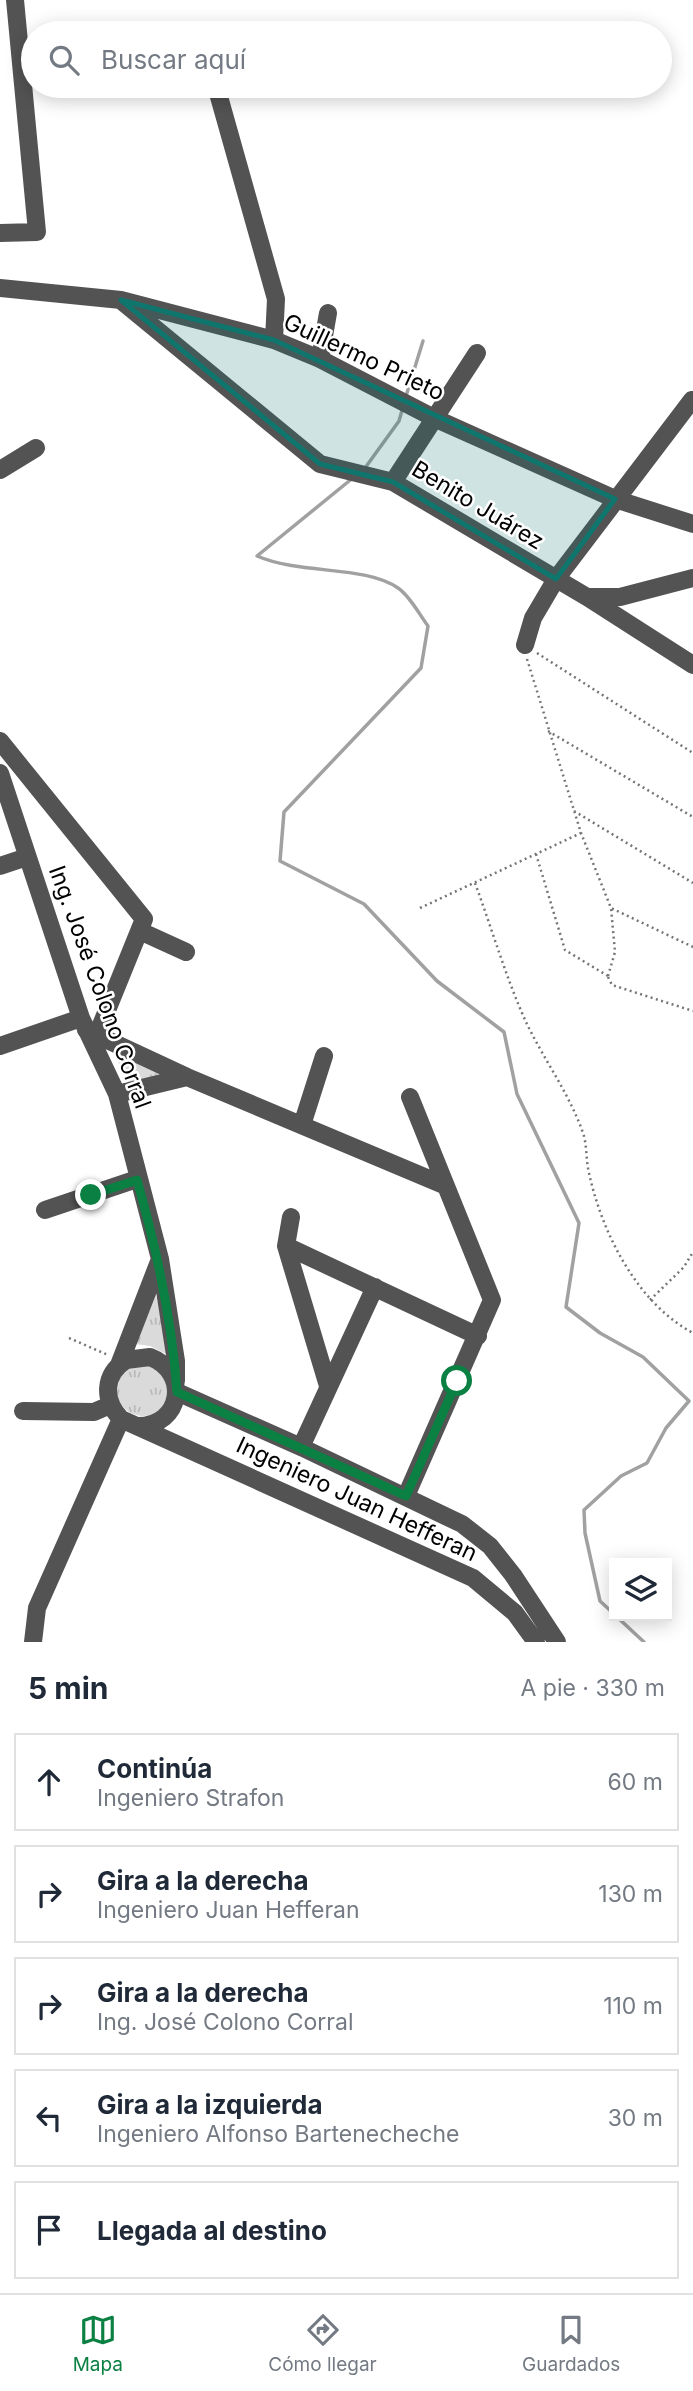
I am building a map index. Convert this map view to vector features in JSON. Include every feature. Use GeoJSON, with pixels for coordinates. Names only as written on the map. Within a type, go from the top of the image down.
{"type":"FeatureCollection","features":[{"type":"Feature","properties":{"kind":"street"},"geometry":{"type":"LineString","coordinates":[[15,0],[21,63]]}},
{"type":"Feature","properties":{"kind":"street"},"geometry":{"type":"LineString","coordinates":[[0,233],[37,232],[24,98]]}},
{"type":"Feature","properties":{"kind":"street"},"geometry":{"type":"LineString","coordinates":[[219,98],[276,299],[274,340]]}},
{"type":"Feature","properties":{"kind":"street","name":"Guillermo Prieto"},"geometry":{"type":"LineString","coordinates":[[0,288],[121,300],[274,340],[320,359],[433,418],[615,499],[693,524]]}},
{"type":"Feature","properties":{"kind":"street","name":"Benito Juárez"},"geometry":{"type":"LineString","coordinates":[[121,300],[320,464],[393,482],[587,597],[693,665]]}},
{"type":"Feature","properties":{"kind":"street"},"geometry":{"type":"LineString","coordinates":[[320,359],[328,313]]}},
{"type":"Feature","properties":{"kind":"street"},"geometry":{"type":"LineString","coordinates":[[393,482],[477,353]]}},
{"type":"Feature","properties":{"kind":"street"},"geometry":{"type":"LineString","coordinates":[[525,645],[533,618],[556,579],[692,400]]}},
{"type":"Feature","properties":{"kind":"street"},"geometry":{"type":"LineString","coordinates":[[0,470],[36,448]]}},
{"type":"Feature","properties":{"kind":"street"},"geometry":{"type":"LineString","coordinates":[[587,597],[620,597],[693,578]]}},
{"type":"Feature","properties":{"kind":"street"},"geometry":{"type":"LineString","coordinates":[[0,741],[144,919],[88,1028]]}},
{"type":"Feature","properties":{"kind":"street","name":"Ing. José Colono Corral"},"geometry":{"type":"LineString","coordinates":[[0,773],[88,1028],[117,1094],[137,1180],[160,1259],[176,1361],[176,1386]]}},
{"type":"Feature","properties":{"kind":"street"},"geometry":{"type":"LineString","coordinates":[[0,866],[27,857]]}},
{"type":"Feature","properties":{"kind":"street"},"geometry":{"type":"LineString","coordinates":[[139,931],[186,952]]}},
{"type":"Feature","properties":{"kind":"street"},"geometry":{"type":"LineString","coordinates":[[0,1046],[88,1028],[187,1077],[446,1186]]}},
{"type":"Feature","properties":{"kind":"street"},"geometry":{"type":"LineString","coordinates":[[302,1125],[324,1056]]}},
{"type":"Feature","properties":{"kind":"street"},"geometry":{"type":"LineString","coordinates":[[117,1094],[187,1077]]}},
{"type":"Feature","properties":{"kind":"street"},"geometry":{"type":"LineString","coordinates":[[406,1496],[492,1300],[410,1097]]}},
{"type":"Feature","properties":{"kind":"street"},"geometry":{"type":"LineString","coordinates":[[45,1210],[137,1180]]}},
{"type":"Feature","properties":{"kind":"street"},"geometry":{"type":"LineString","coordinates":[[291,1217],[286,1246],[328,1386]]}},
{"type":"Feature","properties":{"kind":"street"},"geometry":{"type":"LineString","coordinates":[[286,1246],[478,1336]]}},
{"type":"Feature","properties":{"kind":"street"},"geometry":{"type":"LineString","coordinates":[[123,1417],[107,1388],[120,1362],[160,1259]]}},
{"type":"Feature","properties":{"kind":"street"},"geometry":{"type":"LineString","coordinates":[[301,1447],[375,1287]]}},
{"type":"Feature","properties":{"kind":"street"},"geometry":{"type":"LineString","coordinates":[[23,1411],[94,1412],[152,1424],[165,1418],[174,1406],[176,1386],[165,1364],[150,1357],[133,1357],[120,1362]]}},
{"type":"Feature","properties":{"kind":"street","name":"Ingeniero Juan Hefferan"},"geometry":{"type":"LineString","coordinates":[[176,1386],[462,1524],[490,1546],[513,1575],[557,1642]]}},
{"type":"Feature","properties":{"kind":"street"},"geometry":{"type":"LineString","coordinates":[[33,1642],[37,1608],[123,1417]]}},
{"type":"Feature","properties":{"kind":"street","name":"Ingeniero Juan Hefferan"},"geometry":{"type":"LineString","coordinates":[[123,1417],[473,1578],[515,1614],[536,1642]]}},
{"type":"Feature","properties":{"kind":"path"},"geometry":{"type":"LineString","coordinates":[[525,645],[548,731],[581,833],[611,908],[615,952],[608,976]]}},
{"type":"Feature","properties":{"kind":"path"},"geometry":{"type":"LineString","coordinates":[[525,645],[693,753]]}},
{"type":"Feature","properties":{"kind":"path"},"geometry":{"type":"LineString","coordinates":[[548,731],[693,817]]}},
{"type":"Feature","properties":{"kind":"path"},"geometry":{"type":"LineString","coordinates":[[574,811],[693,883]]}},
{"type":"Feature","properties":{"kind":"path"},"geometry":{"type":"LineString","coordinates":[[420,908],[581,833]]}},
{"type":"Feature","properties":{"kind":"path"},"geometry":{"type":"LineString","coordinates":[[536,853],[565,950],[608,976],[612,985],[693,1011]]}},
{"type":"Feature","properties":{"kind":"path"},"geometry":{"type":"LineString","coordinates":[[475,883],[527,1023],[547,1056],[584,1137],[589,1172],[604,1229],[650,1300],[675,1323],[693,1333]]}},
{"type":"Feature","properties":{"kind":"path"},"geometry":{"type":"LineString","coordinates":[[611,908],[693,947]]}},
{"type":"Feature","properties":{"kind":"path"},"geometry":{"type":"LineString","coordinates":[[650,1300],[684,1267],[693,1252]]}},
{"type":"Feature","properties":{"kind":"path"},"geometry":{"type":"LineString","coordinates":[[69,1338],[120,1362]]}},
{"type":"Feature","properties":{"kind":"highlighted area"},"geometry":{"type":"Polygon","coordinates":[[[121,300],[274,340],[615,499],[556,579],[393,482],[320,464],[121,300]]]}},
{"type":"Feature","properties":{"kind":"green space"},"geometry":{"type":"Polygon","coordinates":[[[111,1048],[169,1074],[129,1083],[111,1048]]]}},
{"type":"Feature","properties":{"kind":"green space"},"geometry":{"type":"Polygon","coordinates":[[[155,1291],[168,1355],[150,1346],[135,1344],[155,1291]]]}},
{"type":"Feature","properties":{"kind":"green space"},"geometry":{"type":"Polygon","coordinates":[[[143,1364],[153,1366],[161,1372],[167,1380],[167,1400],[161,1408],[153,1414],[143,1416],[133,1414],[125,1408],[119,1400],[117,1390],[119,1380],[125,1372],[133,1366],[143,1364]]]}},
{"type":"Feature","properties":{"kind":"waterway"},"geometry":{"type":"LineString","coordinates":[[406,396],[423,341]]}},
{"type":"Feature","properties":{"kind":"waterway"},"geometry":{"type":"LineString","coordinates":[[365,468],[399,421],[403,407]]}},
{"type":"Feature","properties":{"kind":"waterway"},"geometry":{"type":"LineString","coordinates":[[354,477],[257,556],[293,566],[368,576],[398,588],[428,626],[421,668],[284,812],[280,861],[364,904],[437,981],[504,1032],[517,1094],[579,1223],[566,1307],[600,1333],[643,1357],[689,1401],[666,1428],[647,1463],[621,1476],[584,1510],[585,1533],[600,1601],[609,1609]]}},
{"type":"Feature","properties":{"kind":"waterway"},"geometry":{"type":"LineString","coordinates":[[621,1621],[644,1642]]}},
{"type":"Feature","properties":{"kind":"route"},"geometry":{"type":"LineString","coordinates":[[91,1195],[137,1180],[160,1259],[176,1361],[177,1392],[406,1496],[457,1381]]}}]}
